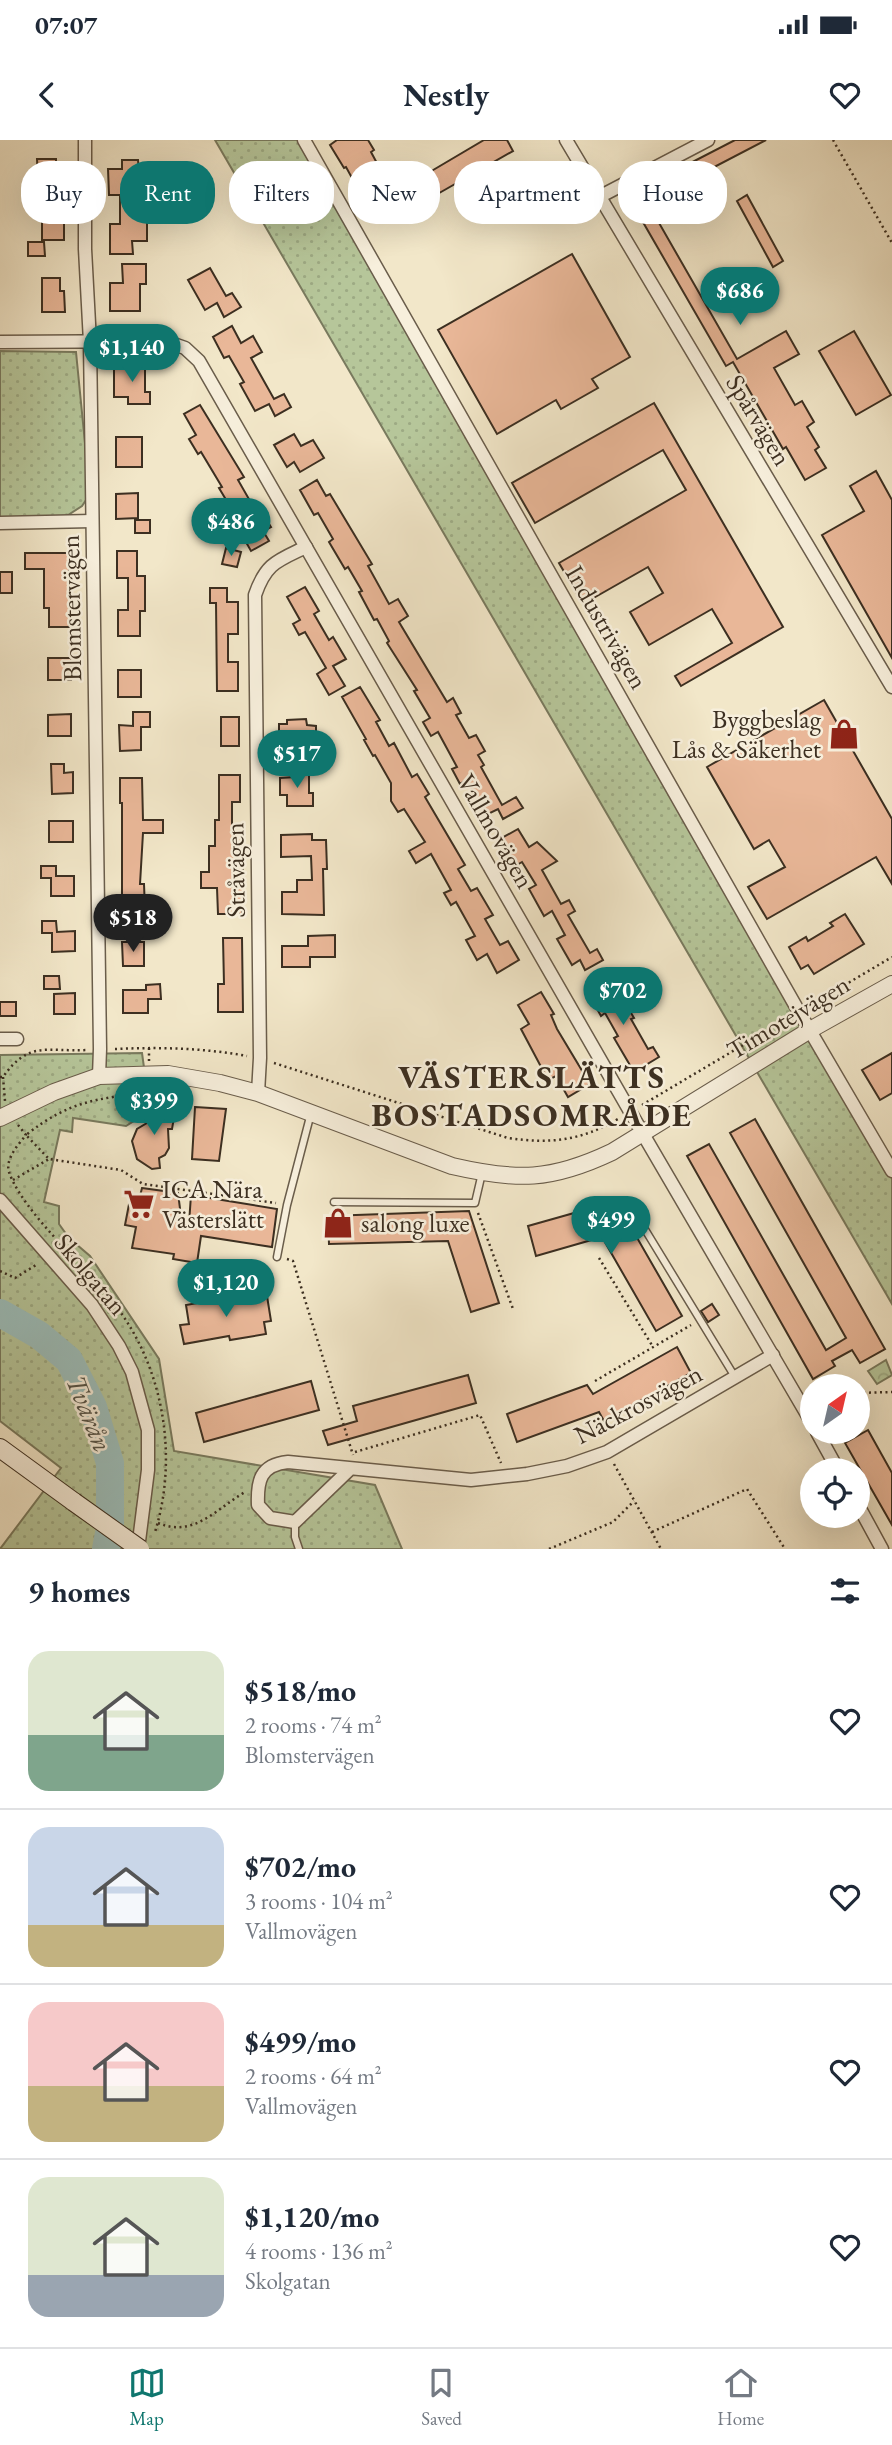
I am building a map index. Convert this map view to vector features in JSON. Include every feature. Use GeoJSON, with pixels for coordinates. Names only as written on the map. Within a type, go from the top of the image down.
{"type":"FeatureCollection","features":[{"type":"Feature","properties":{"kind":"main road"},"geometry":{"type":"LineString","coordinates":[[0,1448],[139,1549]]}},
{"type":"Feature","properties":{"kind":"street","name":"Blomstervägen"},"geometry":{"type":"LineString","coordinates":[[85,140],[99,1076]]}},
{"type":"Feature","properties":{"kind":"street","name":"Industrivägen"},"geometry":{"type":"LineString","coordinates":[[304,140],[892,1171]]}},
{"type":"Feature","properties":{"kind":"street","name":"Spårvägen"},"geometry":{"type":"LineString","coordinates":[[566,140],[578,161]]}},
{"type":"Feature","properties":{"kind":"street"},"geometry":{"type":"LineString","coordinates":[[604,194],[708,140]]}},
{"type":"Feature","properties":{"kind":"street","name":"Spårvägen"},"geometry":{"type":"LineString","coordinates":[[604,205],[892,687]]}},
{"type":"Feature","properties":{"kind":"street","name":"Vallmovägen"},"geometry":{"type":"LineString","coordinates":[[0,342],[165,341],[185,348],[199,360],[800,1402]]}},
{"type":"Feature","properties":{"kind":"street"},"geometry":{"type":"LineString","coordinates":[[0,523],[92,521]]}},
{"type":"Feature","properties":{"kind":"street","name":"Stråvägen"},"geometry":{"type":"LineString","coordinates":[[258,1093],[260,1058],[255,594],[261,577],[273,564],[306,547]]}},
{"type":"Feature","properties":{"kind":"street","name":"Timotejvägen"},"geometry":{"type":"LineString","coordinates":[[0,1118],[54,1092],[99,1076],[168,1074],[258,1093],[452,1166],[512,1176],[559,1173],[586,1164],[643,1134],[892,984]]}},
{"type":"Feature","properties":{"kind":"street"},"geometry":{"type":"LineString","coordinates":[[0,1039],[16,1039]]}},
{"type":"Feature","properties":{"kind":"street","name":"Skolgatan"},"geometry":{"type":"LineString","coordinates":[[0,1200],[92,1305],[119,1346],[132,1372],[148,1430],[149,1470],[139,1549]]}},
{"type":"Feature","properties":{"kind":"street","name":"Näckrosvägen"},"geometry":{"type":"LineString","coordinates":[[257,1486],[262,1473],[277,1463],[288,1462],[471,1480],[567,1466],[607,1452],[773,1355]]}},
{"type":"Feature","properties":{"kind":"street"},"geometry":{"type":"LineString","coordinates":[[257,1486],[258,1506],[270,1518],[296,1522],[350,1469]]}},
{"type":"Feature","properties":{"kind":"street"},"geometry":{"type":"LineString","coordinates":[[870,1527],[882,1549]]}},
{"type":"Feature","properties":{"kind":"lane"},"geometry":{"type":"LineString","coordinates":[[277,1257],[287,1205],[312,1112]]}},
{"type":"Feature","properties":{"kind":"lane"},"geometry":{"type":"LineString","coordinates":[[334,1202],[475,1203],[482,1173]]}},
{"type":"Feature","properties":{"kind":"lane"},"geometry":{"type":"LineString","coordinates":[[638,1218],[735,1377]]}},
{"type":"Feature","properties":{"kind":"lane"},"geometry":{"type":"LineString","coordinates":[[296,1522],[295,1537],[299,1549]]}},
{"type":"Feature","properties":{"kind":"path"},"geometry":{"type":"LineString","coordinates":[[832,140],[892,243]]}},
{"type":"Feature","properties":{"kind":"path"},"geometry":{"type":"LineString","coordinates":[[0,1077],[3,1077],[17,1059],[38,1050],[149,1048],[223,1052],[260,1058],[508,1138],[536,1142],[568,1140],[597,1131],[631,1112],[892,957]]}},
{"type":"Feature","properties":{"kind":"path"},"geometry":{"type":"LineString","coordinates":[[149,1048],[149,1070]]}},
{"type":"Feature","properties":{"kind":"path"},"geometry":{"type":"LineString","coordinates":[[149,1081],[149,1092],[99,1098],[71,1106],[49,1117],[26,1135],[50,1159],[121,1170],[143,1184],[287,1205]]}},
{"type":"Feature","properties":{"kind":"path"},"geometry":{"type":"LineString","coordinates":[[13,1180],[50,1159]]}},
{"type":"Feature","properties":{"kind":"path"},"geometry":{"type":"LineString","coordinates":[[475,1203],[513,1309]]}},
{"type":"Feature","properties":{"kind":"path"},"geometry":{"type":"LineString","coordinates":[[277,1257],[293,1261],[354,1452],[350,1469]]}},
{"type":"Feature","properties":{"kind":"path"},"geometry":{"type":"LineString","coordinates":[[599,1258],[653,1347]]}},
{"type":"Feature","properties":{"kind":"path"},"geometry":{"type":"LineString","coordinates":[[0,1271],[15,1278],[36,1265]]}},
{"type":"Feature","properties":{"kind":"path"},"geometry":{"type":"LineString","coordinates":[[595,1381],[700,1320]]}},
{"type":"Feature","properties":{"kind":"path"},"geometry":{"type":"LineString","coordinates":[[870,1393],[892,1392]]}},
{"type":"Feature","properties":{"kind":"path"},"geometry":{"type":"LineString","coordinates":[[354,1452],[480,1415],[507,1476]]}},
{"type":"Feature","properties":{"kind":"path"},"geometry":{"type":"LineString","coordinates":[[607,1452],[661,1549]]}},
{"type":"Feature","properties":{"kind":"path"},"geometry":{"type":"LineString","coordinates":[[158,1523],[168,1527],[196,1525],[257,1486]]}},
{"type":"Feature","properties":{"kind":"path"},"geometry":{"type":"LineString","coordinates":[[652,1532],[747,1489],[785,1549]]}},
{"type":"Feature","properties":{"kind":"path"},"geometry":{"type":"LineString","coordinates":[[549,1549],[613,1522],[634,1501]]}},
{"type":"Feature","properties":{"kind":"green space"},"geometry":{"type":"Polygon","coordinates":[[[215,140],[304,140],[316,161],[229,161],[229,164],[215,140]]]}},
{"type":"Feature","properties":{"kind":"green space"},"geometry":{"type":"Polygon","coordinates":[[[334,193],[348,217],[348,224],[352,224],[892,1171],[892,1304],[264,224],[334,224],[334,193]]]}},
{"type":"Feature","properties":{"kind":"green space"},"geometry":{"type":"Polygon","coordinates":[[[0,351],[76,352],[90,494],[82,506],[65,517],[0,518],[0,351]]]}},
{"type":"Feature","properties":{"kind":"green space"},"geometry":{"type":"Polygon","coordinates":[[[142,1053],[150,1111],[126,1126],[73,1118],[72,1132],[60,1130],[44,1202],[59,1206],[59,1224],[69,1238],[90,1256],[159,1359],[174,1451],[375,1485],[402,1549],[0,1549],[61,1468],[0,1421],[0,1055],[142,1053]]]}},
{"type":"Feature","properties":{"kind":"green space"},"geometry":{"type":"Polygon","coordinates":[[[886,1360],[892,1375],[877,1384],[868,1371],[886,1360]]]}},
{"type":"Feature","properties":{"kind":"building"},"geometry":{"type":"Polygon","coordinates":[[[337,140],[368,140],[374,150],[371,152],[376,161],[348,161],[348,171],[330,145],[337,140]]]}},
{"type":"Feature","properties":{"kind":"building"},"geometry":{"type":"Polygon","coordinates":[[[484,140],[507,140],[513,151],[495,161],[454,161],[454,185],[440,193],[440,166],[484,140]]]}},
{"type":"Feature","properties":{"kind":"building"},"geometry":{"type":"Polygon","coordinates":[[[735,140],[766,140],[726,161],[694,161],[735,140]]]}},
{"type":"Feature","properties":{"kind":"building"},"geometry":{"type":"Polygon","coordinates":[[[37,159],[56,159],[56,161],[37,159]]]}},
{"type":"Feature","properties":{"kind":"building"},"geometry":{"type":"Polygon","coordinates":[[[108,169],[120,169],[120,195],[109,195],[108,169]]]}},
{"type":"Feature","properties":{"kind":"building"},"geometry":{"type":"Polygon","coordinates":[[[747,195],[783,261],[773,267],[737,201],[747,195]]]}},
{"type":"Feature","properties":{"kind":"building"},"geometry":{"type":"Polygon","coordinates":[[[42,224],[64,224],[64,240],[42,240],[42,224]]]}},
{"type":"Feature","properties":{"kind":"building"},"geometry":{"type":"Polygon","coordinates":[[[110,224],[147,224],[147,241],[132,241],[133,254],[110,254],[110,224]]]}},
{"type":"Feature","properties":{"kind":"building"},"geometry":{"type":"Polygon","coordinates":[[[644,224],[660,224],[737,359],[786,331],[799,354],[774,368],[795,405],[802,401],[814,422],[807,427],[819,447],[815,450],[826,468],[805,480],[786,447],[783,449],[733,362],[726,366],[644,224]]]}},
{"type":"Feature","properties":{"kind":"building"},"geometry":{"type":"Polygon","coordinates":[[[28,242],[44,242],[45,256],[28,256],[28,242]]]}},
{"type":"Feature","properties":{"kind":"building"},"geometry":{"type":"Polygon","coordinates":[[[572,254],[630,357],[592,379],[598,388],[561,409],[556,400],[497,434],[438,330],[572,254]]]}},
{"type":"Feature","properties":{"kind":"building"},"geometry":{"type":"Polygon","coordinates":[[[122,264],[146,264],[146,284],[140,284],[140,311],[110,311],[110,283],[123,283],[122,264]]]}},
{"type":"Feature","properties":{"kind":"building"},"geometry":{"type":"Polygon","coordinates":[[[210,268],[226,296],[232,293],[241,307],[224,317],[217,303],[205,310],[188,280],[210,268]]]}},
{"type":"Feature","properties":{"kind":"building"},"geometry":{"type":"Polygon","coordinates":[[[42,278],[60,278],[65,312],[42,312],[42,278]]]}},
{"type":"Feature","properties":{"kind":"building"},"geometry":{"type":"Polygon","coordinates":[[[232,326],[241,343],[253,336],[262,352],[251,358],[274,399],[284,394],[291,407],[275,416],[269,404],[255,411],[240,384],[244,382],[229,356],[224,358],[213,337],[232,326]]]}},
{"type":"Feature","properties":{"kind":"building"},"geometry":{"type":"Polygon","coordinates":[[[854,331],[891,395],[856,415],[819,351],[854,331]]]}},
{"type":"Feature","properties":{"kind":"building"},"geometry":{"type":"Polygon","coordinates":[[[129,361],[145,362],[145,392],[150,392],[150,404],[128,404],[128,397],[114,397],[114,369],[129,369],[129,361]]]}},
{"type":"Feature","properties":{"kind":"building"},"geometry":{"type":"Polygon","coordinates":[[[654,403],[783,627],[681,686],[675,676],[732,643],[712,609],[649,645],[630,612],[663,593],[648,567],[583,604],[559,563],[686,490],[663,450],[535,523],[512,483],[654,403]]]}},
{"type":"Feature","properties":{"kind":"building"},"geometry":{"type":"Polygon","coordinates":[[[200,405],[244,477],[238,480],[254,508],[258,506],[271,527],[263,531],[269,541],[251,551],[242,535],[246,533],[219,488],[222,487],[201,452],[198,454],[189,439],[196,435],[184,414],[200,405]]]}},
{"type":"Feature","properties":{"kind":"building"},"geometry":{"type":"Polygon","coordinates":[[[294,434],[301,446],[313,440],[324,458],[300,472],[294,462],[287,467],[274,445],[294,434]]]}},
{"type":"Feature","properties":{"kind":"building"},"geometry":{"type":"Polygon","coordinates":[[[116,437],[142,437],[142,467],[116,467],[116,437]]]}},
{"type":"Feature","properties":{"kind":"building"},"geometry":{"type":"Polygon","coordinates":[[[876,471],[892,500],[892,658],[822,535],[864,511],[850,486],[876,471]]]}},
{"type":"Feature","properties":{"kind":"building"},"geometry":{"type":"Polygon","coordinates":[[[317,480],[326,496],[330,494],[372,564],[368,566],[389,604],[398,599],[408,616],[399,622],[447,702],[453,698],[461,713],[456,715],[469,738],[476,735],[485,751],[478,755],[484,765],[481,767],[502,805],[516,797],[523,808],[503,819],[498,809],[486,815],[466,780],[460,784],[452,769],[457,767],[438,732],[431,736],[423,722],[430,718],[414,691],[417,690],[387,643],[389,641],[377,619],[374,620],[348,567],[345,569],[329,542],[333,539],[318,513],[314,515],[300,490],[317,480]]]}},
{"type":"Feature","properties":{"kind":"building"},"geometry":{"type":"Polygon","coordinates":[[[138,493],[138,518],[116,519],[116,494],[138,493]]]}},
{"type":"Feature","properties":{"kind":"building"},"geometry":{"type":"Polygon","coordinates":[[[135,520],[150,520],[150,533],[135,533],[135,520]]]}},
{"type":"Feature","properties":{"kind":"building"},"geometry":{"type":"Polygon","coordinates":[[[226,548],[241,552],[237,567],[222,564],[226,548]]]}},
{"type":"Feature","properties":{"kind":"building"},"geometry":{"type":"Polygon","coordinates":[[[117,551],[137,551],[137,576],[145,576],[145,611],[140,611],[140,636],[118,636],[118,610],[128,610],[128,578],[117,578],[117,551]]]}},
{"type":"Feature","properties":{"kind":"building"},"geometry":{"type":"Polygon","coordinates":[[[25,553],[69,553],[69,627],[49,627],[49,608],[44,608],[44,569],[25,569],[25,553]]]}},
{"type":"Feature","properties":{"kind":"building"},"geometry":{"type":"Polygon","coordinates":[[[0,572],[12,572],[12,593],[0,593],[0,572]]]}},
{"type":"Feature","properties":{"kind":"building"},"geometry":{"type":"Polygon","coordinates":[[[305,587],[319,611],[314,614],[329,640],[333,637],[346,659],[333,666],[345,686],[329,695],[317,674],[326,668],[305,632],[299,635],[293,624],[300,620],[287,597],[305,587]]]}},
{"type":"Feature","properties":{"kind":"building"},"geometry":{"type":"Polygon","coordinates":[[[210,588],[227,588],[227,602],[238,602],[238,634],[228,634],[228,662],[238,662],[238,691],[217,691],[216,603],[210,603],[210,588]]]}},
{"type":"Feature","properties":{"kind":"building"},"geometry":{"type":"Polygon","coordinates":[[[48,658],[71,658],[71,680],[48,680],[48,658]]]}},
{"type":"Feature","properties":{"kind":"building"},"geometry":{"type":"Polygon","coordinates":[[[118,670],[141,670],[141,697],[118,697],[118,670]]]}},
{"type":"Feature","properties":{"kind":"building"},"geometry":{"type":"Polygon","coordinates":[[[360,687],[380,720],[376,722],[389,746],[394,743],[412,777],[417,774],[429,794],[425,797],[465,865],[458,869],[471,891],[477,888],[493,915],[485,919],[500,945],[508,941],[519,960],[497,973],[487,954],[477,960],[466,940],[475,936],[456,902],[451,905],[444,893],[451,890],[431,854],[416,863],[409,851],[425,842],[404,809],[398,812],[391,801],[391,783],[375,755],[373,756],[342,697],[360,687]]]}},
{"type":"Feature","properties":{"kind":"building"},"geometry":{"type":"Polygon","coordinates":[[[824,700],[892,819],[892,884],[876,857],[767,919],[748,887],[785,867],[769,840],[754,849],[707,767],[824,700]]]}},
{"type":"Feature","properties":{"kind":"building"},"geometry":{"type":"Polygon","coordinates":[[[133,712],[150,712],[150,727],[141,727],[141,750],[120,751],[119,725],[133,726],[133,712]]]}},
{"type":"Feature","properties":{"kind":"building"},"geometry":{"type":"Polygon","coordinates":[[[71,714],[71,736],[48,736],[48,715],[71,714]]]}},
{"type":"Feature","properties":{"kind":"building"},"geometry":{"type":"Polygon","coordinates":[[[221,717],[239,717],[239,746],[221,746],[221,717]]]}},
{"type":"Feature","properties":{"kind":"building"},"geometry":{"type":"Polygon","coordinates":[[[306,719],[307,725],[316,726],[316,750],[279,747],[279,724],[287,724],[287,720],[306,719]]]}},
{"type":"Feature","properties":{"kind":"building"},"geometry":{"type":"Polygon","coordinates":[[[51,764],[64,764],[64,773],[73,772],[73,793],[52,794],[51,764]]]}},
{"type":"Feature","properties":{"kind":"building"},"geometry":{"type":"Polygon","coordinates":[[[295,771],[309,771],[309,793],[313,793],[313,806],[287,806],[287,795],[280,795],[280,778],[295,777],[295,771]]]}},
{"type":"Feature","properties":{"kind":"building"},"geometry":{"type":"Polygon","coordinates":[[[219,775],[240,775],[240,802],[232,802],[232,831],[241,831],[244,902],[242,914],[218,914],[217,888],[201,888],[201,872],[209,872],[209,846],[215,846],[215,820],[219,820],[219,775]]]}},
{"type":"Feature","properties":{"kind":"building"},"geometry":{"type":"Polygon","coordinates":[[[120,778],[142,778],[143,820],[163,820],[163,833],[143,833],[140,884],[144,884],[145,910],[122,910],[120,778]]]}},
{"type":"Feature","properties":{"kind":"building"},"geometry":{"type":"Polygon","coordinates":[[[49,821],[73,821],[73,842],[49,842],[49,821]]]}},
{"type":"Feature","properties":{"kind":"building"},"geometry":{"type":"Polygon","coordinates":[[[518,829],[529,847],[537,842],[557,861],[542,870],[561,904],[569,900],[575,911],[568,915],[590,953],[597,949],[603,960],[585,970],[580,960],[572,965],[557,939],[565,935],[552,911],[544,916],[529,889],[536,885],[522,862],[515,866],[500,839],[518,829]]]}},
{"type":"Feature","properties":{"kind":"building"},"geometry":{"type":"Polygon","coordinates":[[[312,834],[312,840],[326,840],[327,869],[323,869],[324,915],[282,914],[282,892],[297,892],[297,880],[312,880],[311,856],[281,857],[281,835],[312,834]]]}},
{"type":"Feature","properties":{"kind":"building"},"geometry":{"type":"Polygon","coordinates":[[[41,866],[56,866],[56,876],[74,876],[74,896],[51,896],[51,878],[41,878],[41,866]]]}},
{"type":"Feature","properties":{"kind":"building"},"geometry":{"type":"Polygon","coordinates":[[[845,914],[864,944],[814,974],[808,965],[801,969],[789,947],[806,937],[808,941],[833,926],[830,923],[845,914]]]}},
{"type":"Feature","properties":{"kind":"building"},"geometry":{"type":"Polygon","coordinates":[[[42,921],[56,921],[57,932],[75,931],[75,951],[52,952],[52,933],[42,933],[42,921]]]}},
{"type":"Feature","properties":{"kind":"building"},"geometry":{"type":"Polygon","coordinates":[[[335,935],[335,957],[310,957],[310,967],[282,967],[282,946],[308,946],[308,936],[335,935]]]}},
{"type":"Feature","properties":{"kind":"building"},"geometry":{"type":"Polygon","coordinates":[[[223,938],[242,938],[243,1012],[218,1012],[218,984],[224,984],[223,938]]]}},
{"type":"Feature","properties":{"kind":"building"},"geometry":{"type":"Polygon","coordinates":[[[122,942],[144,942],[144,966],[123,966],[122,942]]]}},
{"type":"Feature","properties":{"kind":"building"},"geometry":{"type":"Polygon","coordinates":[[[44,976],[59,976],[60,989],[44,989],[44,976]]]}},
{"type":"Feature","properties":{"kind":"building"},"geometry":{"type":"Polygon","coordinates":[[[605,981],[618,1004],[624,1001],[648,1049],[653,1047],[659,1057],[634,1072],[614,1038],[618,1036],[605,1013],[601,1016],[587,991],[605,981]]]}},
{"type":"Feature","properties":{"kind":"building"},"geometry":{"type":"Polygon","coordinates":[[[160,984],[161,999],[148,999],[148,1013],[123,1013],[123,990],[146,990],[146,985],[160,984]]]}},
{"type":"Feature","properties":{"kind":"building"},"geometry":{"type":"Polygon","coordinates":[[[541,992],[554,1014],[551,1015],[557,1029],[590,1084],[568,1097],[556,1076],[548,1080],[521,1029],[529,1024],[518,1005],[541,992]]]}},
{"type":"Feature","properties":{"kind":"building"},"geometry":{"type":"Polygon","coordinates":[[[75,993],[75,1014],[54,1014],[54,994],[75,993]]]}},
{"type":"Feature","properties":{"kind":"building"},"geometry":{"type":"Polygon","coordinates":[[[0,1002],[16,1002],[16,1016],[0,1016],[0,1002]]]}},
{"type":"Feature","properties":{"kind":"building"},"geometry":{"type":"Polygon","coordinates":[[[892,1053],[892,1093],[880,1100],[862,1070],[892,1053]]]}},
{"type":"Feature","properties":{"kind":"building"},"geometry":{"type":"Polygon","coordinates":[[[153,1105],[176,1106],[172,1129],[168,1129],[169,1148],[165,1155],[159,1158],[160,1168],[152,1169],[137,1159],[132,1141],[137,1129],[152,1120],[153,1105]]]}},
{"type":"Feature","properties":{"kind":"building"},"geometry":{"type":"Polygon","coordinates":[[[195,1107],[226,1109],[219,1161],[192,1159],[195,1107]]]}},
{"type":"Feature","properties":{"kind":"building"},"geometry":{"type":"Polygon","coordinates":[[[755,1119],[885,1349],[860,1363],[852,1350],[832,1361],[835,1366],[821,1374],[810,1374],[687,1156],[709,1144],[826,1350],[846,1338],[730,1133],[755,1119]]]}},
{"type":"Feature","properties":{"kind":"building"},"geometry":{"type":"Polygon","coordinates":[[[142,1188],[178,1193],[182,1224],[189,1224],[191,1195],[277,1209],[272,1247],[201,1236],[197,1263],[173,1259],[174,1254],[132,1248],[136,1227],[125,1225],[131,1194],[140,1196],[142,1188]]]}},
{"type":"Feature","properties":{"kind":"building"},"geometry":{"type":"Polygon","coordinates":[[[606,1204],[619,1227],[628,1222],[682,1316],[656,1331],[602,1237],[536,1256],[528,1226],[606,1204]]]}},
{"type":"Feature","properties":{"kind":"building"},"geometry":{"type":"Polygon","coordinates":[[[469,1211],[499,1303],[471,1312],[448,1241],[329,1244],[328,1216],[469,1211]]]}},
{"type":"Feature","properties":{"kind":"building"},"geometry":{"type":"Polygon","coordinates":[[[267,1296],[271,1321],[264,1322],[266,1334],[230,1340],[229,1336],[184,1344],[180,1325],[189,1324],[186,1305],[226,1298],[234,1301],[267,1296]]]}},
{"type":"Feature","properties":{"kind":"building"},"geometry":{"type":"Polygon","coordinates":[[[712,1304],[719,1315],[708,1322],[701,1311],[712,1304]]]}},
{"type":"Feature","properties":{"kind":"building"},"geometry":{"type":"Polygon","coordinates":[[[677,1347],[691,1373],[604,1421],[599,1412],[517,1442],[507,1414],[587,1385],[593,1394],[677,1347]]]}},
{"type":"Feature","properties":{"kind":"building"},"geometry":{"type":"Polygon","coordinates":[[[468,1375],[476,1403],[328,1445],[323,1431],[357,1421],[353,1406],[468,1375]]]}},
{"type":"Feature","properties":{"kind":"building"},"geometry":{"type":"Polygon","coordinates":[[[311,1381],[319,1410],[204,1442],[196,1413],[311,1381]]]}},
{"type":"Feature","properties":{"kind":"building"},"geometry":{"type":"Polygon","coordinates":[[[870,1434],[892,1473],[892,1525],[870,1487],[870,1458],[854,1458],[846,1444],[870,1444],[870,1434]]]}},
{"type":"Feature","properties":{"kind":"waterway","name":"Tvärån"},"geometry":{"type":"LineString","coordinates":[[0,1313],[39,1335],[69,1360],[93,1407],[110,1463],[110,1528],[106,1549]]}},
{"type":"Feature","properties":{"kind":"place","name":"Byggbeslag Lås & Säkerhet"},"geometry":{"type":"Point","coordinates":[844,734]}},
{"type":"Feature","properties":{"kind":"place","name":"ICA Nära Västerslätt"},"geometry":{"type":"Point","coordinates":[139,1204]}},
{"type":"Feature","properties":{"kind":"place","name":"salong luxe"},"geometry":{"type":"Point","coordinates":[338,1223]}},
{"type":"Feature","properties":{"kind":"district","name":"VÄSTERSLÄTTS BOSTADSOMRÅDE"},"geometry":{"type":"Point","coordinates":[532,1095]}}]}
